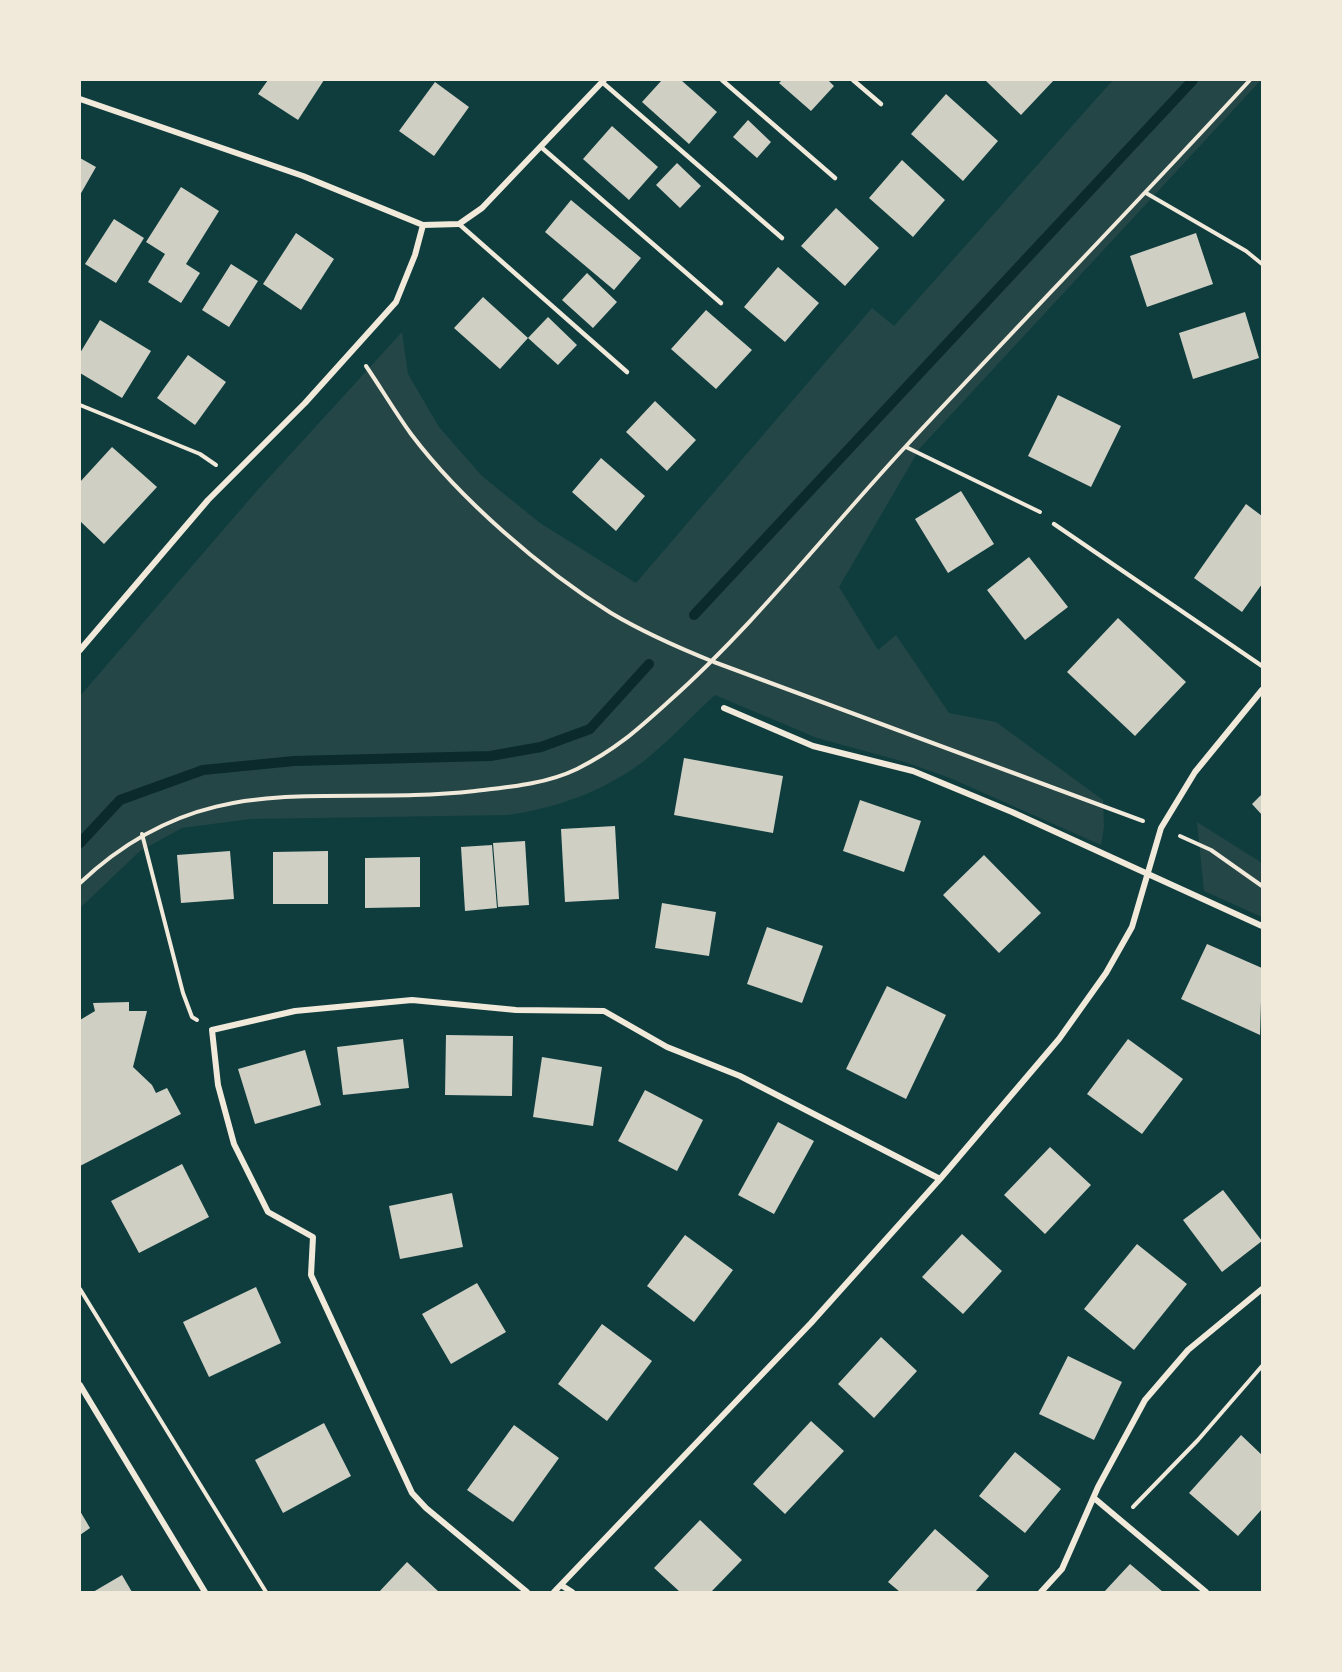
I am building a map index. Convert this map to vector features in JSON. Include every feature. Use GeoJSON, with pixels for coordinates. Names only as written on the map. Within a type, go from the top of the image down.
{"type":"FeatureCollection","features":[{"type":"Feature","properties":{"kind":"street"},"geometry":{"type":"LineString","coordinates":[[80,99],[303,176],[423,225],[459,224],[482,208],[603,81]]}},
{"type":"Feature","properties":{"kind":"street"},"geometry":{"type":"LineString","coordinates":[[80,650],[230,476],[305,403],[396,302],[416,255],[423,225]]}},
{"type":"Feature","properties":{"kind":"street"},"geometry":{"type":"LineString","coordinates":[[554,1593],[811,1323],[940,1179],[1059,1039],[1106,973],[1132,927],[1161,828],[1195,772],[1263,690]]}},
{"type":"Feature","properties":{"kind":"street"},"geometry":{"type":"LineString","coordinates":[[724,708],[813,746],[913,771],[1012,812],[1263,926]]}},
{"type":"Feature","properties":{"kind":"street"},"geometry":{"type":"LineString","coordinates":[[527,1593],[426,1508],[412,1493],[311,1275],[313,1237],[268,1212],[234,1144],[218,1085],[212,1030],[295,1011],[412,1000],[516,1010],[604,1011],[667,1047],[740,1076],[940,1179]]}},
{"type":"Feature","properties":{"kind":"street"},"geometry":{"type":"LineString","coordinates":[[1041,1593],[1062,1569],[1094,1498],[1145,1400],[1188,1350],[1263,1289]]}},
{"type":"Feature","properties":{"kind":"street"},"geometry":{"type":"LineString","coordinates":[[81,1390],[205,1593]]}},
{"type":"Feature","properties":{"kind":"street"},"geometry":{"type":"LineString","coordinates":[[1094,1498],[1206,1593]]}},
{"type":"Feature","properties":{"kind":"street"},"geometry":{"type":"LineString","coordinates":[[561,1585],[572,1593]]}},
{"type":"Feature","properties":{"kind":"lane"},"geometry":{"type":"LineString","coordinates":[[722,80],[835,178]]}},
{"type":"Feature","properties":{"kind":"lane"},"geometry":{"type":"LineString","coordinates":[[853,80],[881,104]]}},
{"type":"Feature","properties":{"kind":"lane"},"geometry":{"type":"LineString","coordinates":[[603,81],[782,238]]}},
{"type":"Feature","properties":{"kind":"lane"},"geometry":{"type":"LineString","coordinates":[[541,147],[721,303]]}},
{"type":"Feature","properties":{"kind":"lane"},"geometry":{"type":"LineString","coordinates":[[459,224],[627,372]]}},
{"type":"Feature","properties":{"kind":"lane"},"geometry":{"type":"LineString","coordinates":[[1054,524],[1263,666]]}},
{"type":"Feature","properties":{"kind":"path"},"geometry":{"type":"LineString","coordinates":[[80,882],[100,863],[142,834],[185,814],[223,803],[288,795],[408,795],[466,792],[525,785],[572,772],[615,749],[714,662],[906,447],[1250,80]]}},
{"type":"Feature","properties":{"kind":"path"},"geometry":{"type":"LineString","coordinates":[[1146,193],[1246,251],[1263,264]]}},
{"type":"Feature","properties":{"kind":"path"},"geometry":{"type":"LineString","coordinates":[[354,348],[412,435],[478,509],[551,570],[611,612],[670,644],[714,662],[1161,828],[1210,850],[1263,886]]}},
{"type":"Feature","properties":{"kind":"path"},"geometry":{"type":"LineString","coordinates":[[80,405],[200,454],[230,476]]}},
{"type":"Feature","properties":{"kind":"path"},"geometry":{"type":"LineString","coordinates":[[906,447],[1047,516],[1054,524]]}},
{"type":"Feature","properties":{"kind":"path"},"geometry":{"type":"LineString","coordinates":[[142,834],[183,993],[192,1017],[212,1030]]}},
{"type":"Feature","properties":{"kind":"path"},"geometry":{"type":"LineString","coordinates":[[80,1290],[266,1593]]}},
{"type":"Feature","properties":{"kind":"path"},"geometry":{"type":"LineString","coordinates":[[1121,1519],[1198,1440],[1263,1366]]}},
{"type":"Feature","properties":{"kind":"shaded area"},"geometry":{"type":"Polygon","coordinates":[[[1113,80],[1261,80],[920,448],[839,587],[878,650],[896,635],[949,713],[996,722],[1103,800],[1104,827],[1101,845],[950,778],[905,762],[817,738],[715,695],[671,737],[629,772],[562,803],[508,815],[250,819],[182,828],[140,851],[80,908],[80,696],[255,493],[402,332],[408,374],[439,427],[482,476],[540,523],[636,583],[872,308],[894,326],[1113,80]]]}},
{"type":"Feature","properties":{"kind":"shaded area"},"geometry":{"type":"Polygon","coordinates":[[[1197,822],[1262,863],[1262,917],[1204,891],[1197,822]]]}},
{"type":"Feature","properties":{"kind":"building"},"geometry":{"type":"Polygon","coordinates":[[[268,80],[324,80],[298,120],[258,94],[268,80]]]}},
{"type":"Feature","properties":{"kind":"building"},"geometry":{"type":"Polygon","coordinates":[[[662,80],[681,80],[717,112],[689,144],[642,102],[662,80]]]}},
{"type":"Feature","properties":{"kind":"building"},"geometry":{"type":"Polygon","coordinates":[[[782,80],[828,80],[834,86],[811,111],[779,83],[782,80]]]}},
{"type":"Feature","properties":{"kind":"building"},"geometry":{"type":"Polygon","coordinates":[[[985,80],[1054,80],[1021,115],[985,80]]]}},
{"type":"Feature","properties":{"kind":"building"},"geometry":{"type":"Polygon","coordinates":[[[435,82],[469,107],[434,156],[399,131],[435,82]]]}},
{"type":"Feature","properties":{"kind":"building"},"geometry":{"type":"Polygon","coordinates":[[[946,94],[998,141],[963,181],[911,134],[946,94]]]}},
{"type":"Feature","properties":{"kind":"building"},"geometry":{"type":"Polygon","coordinates":[[[748,120],[771,142],[757,158],[733,137],[748,120]]]}},
{"type":"Feature","properties":{"kind":"building"},"geometry":{"type":"Polygon","coordinates":[[[612,126],[658,167],[629,200],[583,159],[612,126]]]}},
{"type":"Feature","properties":{"kind":"building"},"geometry":{"type":"Polygon","coordinates":[[[80,158],[96,167],[80,195],[80,158]]]}},
{"type":"Feature","properties":{"kind":"building"},"geometry":{"type":"Polygon","coordinates":[[[902,160],[945,200],[913,237],[869,198],[902,160]]]}},
{"type":"Feature","properties":{"kind":"building"},"geometry":{"type":"Polygon","coordinates":[[[677,163],[701,186],[680,208],[656,185],[677,163]]]}},
{"type":"Feature","properties":{"kind":"building"},"geometry":{"type":"Polygon","coordinates":[[[181,187],[219,211],[186,264],[200,273],[181,303],[148,282],[165,254],[146,242],[181,187]]]}},
{"type":"Feature","properties":{"kind":"building"},"geometry":{"type":"Polygon","coordinates":[[[571,200],[641,258],[614,290],[545,232],[571,200]]]}},
{"type":"Feature","properties":{"kind":"building"},"geometry":{"type":"Polygon","coordinates":[[[836,208],[879,248],[845,286],[801,246],[836,208]]]}},
{"type":"Feature","properties":{"kind":"building"},"geometry":{"type":"Polygon","coordinates":[[[114,219],[144,238],[116,283],[85,264],[114,219]]]}},
{"type":"Feature","properties":{"kind":"building"},"geometry":{"type":"Polygon","coordinates":[[[296,233],[334,259],[301,310],[263,284],[296,233]]]}},
{"type":"Feature","properties":{"kind":"building"},"geometry":{"type":"Polygon","coordinates":[[[1196,233],[1213,284],[1147,307],[1130,256],[1196,233]]]}},
{"type":"Feature","properties":{"kind":"building"},"geometry":{"type":"Polygon","coordinates":[[[231,264],[258,281],[229,327],[202,310],[231,264]]]}},
{"type":"Feature","properties":{"kind":"building"},"geometry":{"type":"Polygon","coordinates":[[[778,267],[819,303],[785,342],[744,307],[778,267]]]}},
{"type":"Feature","properties":{"kind":"building"},"geometry":{"type":"Polygon","coordinates":[[[587,273],[617,302],[593,328],[562,300],[587,273]]]}},
{"type":"Feature","properties":{"kind":"building"},"geometry":{"type":"Polygon","coordinates":[[[483,297],[528,338],[500,369],[454,328],[483,297]]]}},
{"type":"Feature","properties":{"kind":"building"},"geometry":{"type":"Polygon","coordinates":[[[706,310],[752,350],[716,389],[671,349],[706,310]]]}},
{"type":"Feature","properties":{"kind":"building"},"geometry":{"type":"Polygon","coordinates":[[[1245,312],[1259,358],[1193,379],[1179,333],[1245,312]]]}},
{"type":"Feature","properties":{"kind":"building"},"geometry":{"type":"Polygon","coordinates":[[[548,317],[577,345],[558,365],[528,338],[548,317]]]}},
{"type":"Feature","properties":{"kind":"building"},"geometry":{"type":"Polygon","coordinates":[[[100,320],[151,351],[122,398],[80,373],[80,353],[100,320]]]}},
{"type":"Feature","properties":{"kind":"building"},"geometry":{"type":"Polygon","coordinates":[[[188,355],[226,382],[195,425],[157,398],[188,355]]]}},
{"type":"Feature","properties":{"kind":"building"},"geometry":{"type":"Polygon","coordinates":[[[1058,395],[1121,426],[1091,487],[1028,456],[1058,395]]]}},
{"type":"Feature","properties":{"kind":"building"},"geometry":{"type":"Polygon","coordinates":[[[655,401],[696,440],[667,471],[626,432],[655,401]]]}},
{"type":"Feature","properties":{"kind":"building"},"geometry":{"type":"Polygon","coordinates":[[[112,447],[157,487],[104,544],[80,521],[80,482],[112,447]]]}},
{"type":"Feature","properties":{"kind":"building"},"geometry":{"type":"Polygon","coordinates":[[[601,458],[645,496],[616,531],[572,492],[601,458]]]}},
{"type":"Feature","properties":{"kind":"building"},"geometry":{"type":"Polygon","coordinates":[[[961,491],[994,544],[948,573],[915,519],[961,491]]]}},
{"type":"Feature","properties":{"kind":"building"},"geometry":{"type":"Polygon","coordinates":[[[1246,504],[1262,516],[1262,584],[1242,612],[1194,578],[1246,504]]]}},
{"type":"Feature","properties":{"kind":"building"},"geometry":{"type":"Polygon","coordinates":[[[1029,557],[1068,607],[1025,640],[987,590],[1029,557]]]}},
{"type":"Feature","properties":{"kind":"building"},"geometry":{"type":"Polygon","coordinates":[[[1118,618],[1186,682],[1135,736],[1067,672],[1118,618]]]}},
{"type":"Feature","properties":{"kind":"building"},"geometry":{"type":"Polygon","coordinates":[[[684,758],[783,776],[773,833],[674,815],[684,758]]]}},
{"type":"Feature","properties":{"kind":"building"},"geometry":{"type":"Polygon","coordinates":[[[1262,794],[1262,815],[1252,804],[1262,794]]]}},
{"type":"Feature","properties":{"kind":"building"},"geometry":{"type":"Polygon","coordinates":[[[860,800],[921,821],[904,872],[843,851],[860,800]]]}},
{"type":"Feature","properties":{"kind":"building"},"geometry":{"type":"Polygon","coordinates":[[[615,826],[619,899],[565,902],[561,829],[615,826]]]}},
{"type":"Feature","properties":{"kind":"building"},"geometry":{"type":"Polygon","coordinates":[[[525,841],[529,905],[498,907],[493,843],[525,841]]]}},
{"type":"Feature","properties":{"kind":"building"},"geometry":{"type":"Polygon","coordinates":[[[492,845],[497,908],[465,911],[461,847],[492,845]]]}},
{"type":"Feature","properties":{"kind":"building"},"geometry":{"type":"Polygon","coordinates":[[[230,851],[234,899],[181,903],[177,855],[230,851]]]}},
{"type":"Feature","properties":{"kind":"building"},"geometry":{"type":"Polygon","coordinates":[[[328,851],[328,904],[273,904],[273,852],[328,851]]]}},
{"type":"Feature","properties":{"kind":"building"},"geometry":{"type":"Polygon","coordinates":[[[984,855],[1041,913],[999,953],[943,895],[984,855]]]}},
{"type":"Feature","properties":{"kind":"building"},"geometry":{"type":"Polygon","coordinates":[[[420,857],[420,907],[365,908],[365,858],[420,857]]]}},
{"type":"Feature","properties":{"kind":"building"},"geometry":{"type":"Polygon","coordinates":[[[662,903],[716,912],[709,956],[655,948],[662,903]]]}},
{"type":"Feature","properties":{"kind":"building"},"geometry":{"type":"Polygon","coordinates":[[[767,927],[823,946],[802,1003],[747,984],[767,927]]]}},
{"type":"Feature","properties":{"kind":"building"},"geometry":{"type":"Polygon","coordinates":[[[1207,944],[1262,968],[1260,1035],[1181,999],[1207,944]]]}},
{"type":"Feature","properties":{"kind":"building"},"geometry":{"type":"Polygon","coordinates":[[[887,986],[946,1015],[906,1099],[846,1069],[887,986]]]}},
{"type":"Feature","properties":{"kind":"building"},"geometry":{"type":"Polygon","coordinates":[[[129,1002],[129,1011],[147,1011],[133,1067],[152,1085],[156,1093],[167,1088],[181,1114],[80,1166],[80,1020],[95,1011],[93,1003],[129,1002]]]}},
{"type":"Feature","properties":{"kind":"building"},"geometry":{"type":"Polygon","coordinates":[[[446,1035],[513,1036],[512,1096],[445,1095],[446,1035]]]}},
{"type":"Feature","properties":{"kind":"building"},"geometry":{"type":"Polygon","coordinates":[[[403,1039],[409,1088],[343,1095],[337,1047],[403,1039]]]}},
{"type":"Feature","properties":{"kind":"building"},"geometry":{"type":"Polygon","coordinates":[[[1128,1039],[1183,1079],[1142,1134],[1087,1094],[1128,1039]]]}},
{"type":"Feature","properties":{"kind":"building"},"geometry":{"type":"Polygon","coordinates":[[[305,1050],[321,1105],[255,1124],[238,1069],[305,1050]]]}},
{"type":"Feature","properties":{"kind":"building"},"geometry":{"type":"Polygon","coordinates":[[[542,1057],[602,1067],[593,1126],[533,1117],[542,1057]]]}},
{"type":"Feature","properties":{"kind":"building"},"geometry":{"type":"Polygon","coordinates":[[[645,1090],[703,1120],[677,1171],[618,1141],[645,1090]]]}},
{"type":"Feature","properties":{"kind":"building"},"geometry":{"type":"Polygon","coordinates":[[[778,1122],[814,1141],[774,1214],[738,1195],[778,1122]]]}},
{"type":"Feature","properties":{"kind":"building"},"geometry":{"type":"Polygon","coordinates":[[[1050,1147],[1091,1185],[1045,1234],[1004,1195],[1050,1147]]]}},
{"type":"Feature","properties":{"kind":"building"},"geometry":{"type":"Polygon","coordinates":[[[182,1164],[209,1217],[139,1253],[111,1201],[182,1164]]]}},
{"type":"Feature","properties":{"kind":"building"},"geometry":{"type":"Polygon","coordinates":[[[1223,1190],[1262,1241],[1222,1272],[1183,1220],[1223,1190]]]}},
{"type":"Feature","properties":{"kind":"building"},"geometry":{"type":"Polygon","coordinates":[[[452,1193],[463,1247],[400,1259],[389,1206],[452,1193]]]}},
{"type":"Feature","properties":{"kind":"building"},"geometry":{"type":"Polygon","coordinates":[[[962,1234],[1002,1271],[963,1314],[922,1277],[962,1234]]]}},
{"type":"Feature","properties":{"kind":"building"},"geometry":{"type":"Polygon","coordinates":[[[685,1235],[733,1270],[694,1322],[647,1286],[685,1235]]]}},
{"type":"Feature","properties":{"kind":"building"},"geometry":{"type":"Polygon","coordinates":[[[1137,1244],[1187,1284],[1134,1350],[1084,1309],[1137,1244]]]}},
{"type":"Feature","properties":{"kind":"building"},"geometry":{"type":"Polygon","coordinates":[[[477,1283],[506,1332],[451,1364],[422,1314],[477,1283]]]}},
{"type":"Feature","properties":{"kind":"building"},"geometry":{"type":"Polygon","coordinates":[[[256,1287],[281,1343],[209,1377],[183,1322],[256,1287]]]}},
{"type":"Feature","properties":{"kind":"building"},"geometry":{"type":"Polygon","coordinates":[[[602,1324],[652,1361],[607,1421],[558,1384],[602,1324]]]}},
{"type":"Feature","properties":{"kind":"building"},"geometry":{"type":"Polygon","coordinates":[[[881,1337],[917,1371],[874,1418],[838,1384],[881,1337]]]}},
{"type":"Feature","properties":{"kind":"building"},"geometry":{"type":"Polygon","coordinates":[[[1068,1356],[1122,1382],[1094,1440],[1039,1414],[1068,1356]]]}},
{"type":"Feature","properties":{"kind":"building"},"geometry":{"type":"Polygon","coordinates":[[[811,1421],[844,1451],[785,1514],[753,1484],[811,1421]]]}},
{"type":"Feature","properties":{"kind":"building"},"geometry":{"type":"Polygon","coordinates":[[[324,1423],[351,1476],[283,1513],[255,1460],[324,1423]]]}},
{"type":"Feature","properties":{"kind":"building"},"geometry":{"type":"Polygon","coordinates":[[[514,1425],[559,1458],[513,1522],[467,1490],[514,1425]]]}},
{"type":"Feature","properties":{"kind":"building"},"geometry":{"type":"Polygon","coordinates":[[[1241,1435],[1262,1455],[1262,1509],[1238,1536],[1189,1493],[1241,1435]]]}},
{"type":"Feature","properties":{"kind":"building"},"geometry":{"type":"Polygon","coordinates":[[[1015,1452],[1061,1489],[1025,1533],[979,1496],[1015,1452]]]}},
{"type":"Feature","properties":{"kind":"building"},"geometry":{"type":"Polygon","coordinates":[[[80,1511],[90,1528],[80,1535],[80,1511]]]}},
{"type":"Feature","properties":{"kind":"building"},"geometry":{"type":"Polygon","coordinates":[[[700,1520],[742,1560],[711,1592],[680,1592],[654,1568],[700,1520]]]}},
{"type":"Feature","properties":{"kind":"building"},"geometry":{"type":"Polygon","coordinates":[[[935,1529],[989,1576],[975,1592],[900,1592],[888,1582],[935,1529]]]}},
{"type":"Feature","properties":{"kind":"building"},"geometry":{"type":"Polygon","coordinates":[[[407,1562],[439,1592],[379,1592],[407,1562]]]}},
{"type":"Feature","properties":{"kind":"building"},"geometry":{"type":"Polygon","coordinates":[[[1130,1564],[1163,1592],[1104,1592],[1130,1564]]]}},
{"type":"Feature","properties":{"kind":"building"},"geometry":{"type":"Polygon","coordinates":[[[122,1575],[132,1592],[93,1592],[122,1575]]]}},
{"type":"Feature","properties":{"kind":"waterway"},"geometry":{"type":"LineString","coordinates":[[694,615],[1193,80]]}},
{"type":"Feature","properties":{"kind":"waterway"},"geometry":{"type":"LineString","coordinates":[[80,843],[120,800],[203,770],[294,761],[490,756],[541,747],[590,729],[649,664]]}}]}
